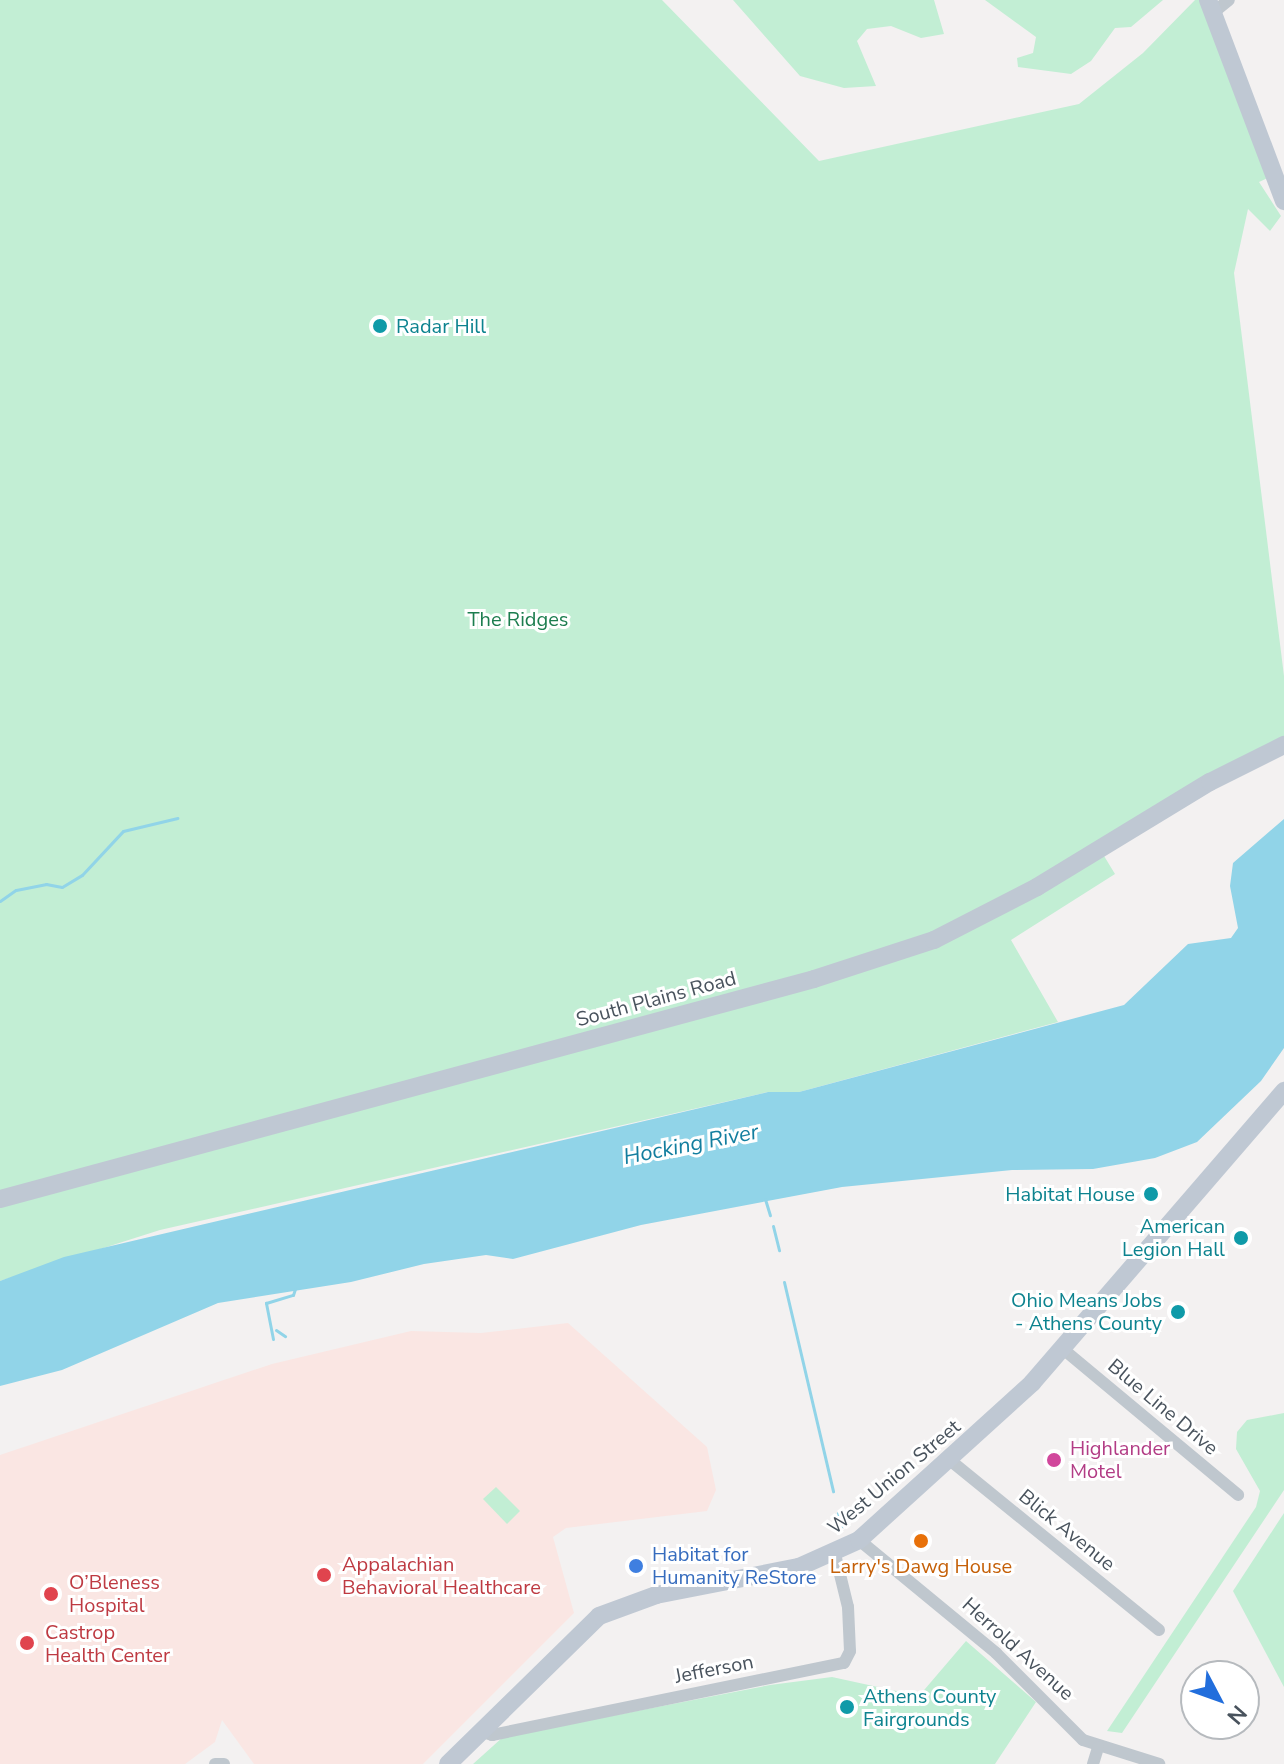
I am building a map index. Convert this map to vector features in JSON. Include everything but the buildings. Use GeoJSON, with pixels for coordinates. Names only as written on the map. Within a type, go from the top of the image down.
{"type":"FeatureCollection","features":[{"type":"Feature","properties":{"kind":"main road"},"geometry":{"type":"LineString","coordinates":[[1211,6],[1284,201]]}},
{"type":"Feature","properties":{"kind":"main road","name":"South Plains Road"},"geometry":{"type":"LineString","coordinates":[[0,1199],[814,979],[921,944],[1037,887],[1210,782],[1284,745]]}},
{"type":"Feature","properties":{"kind":"main road","name":"West Union Street"},"geometry":{"type":"LineString","coordinates":[[448,1764],[583,1628],[606,1612],[656,1595],[786,1571],[835,1554],[859,1540],[951,1461],[1063,1349],[1284,1091]]}},
{"type":"Feature","properties":{"kind":"street"},"geometry":{"type":"LineString","coordinates":[[1211,6],[1229,0]]}},
{"type":"Feature","properties":{"kind":"street","name":"Blue Line Drive"},"geometry":{"type":"LineString","coordinates":[[1063,1349],[1238,1495]]}},
{"type":"Feature","properties":{"kind":"street","name":"Blick Avenue"},"geometry":{"type":"LineString","coordinates":[[951,1461],[1159,1630]]}},
{"type":"Feature","properties":{"kind":"street","name":"Herrold Avenue"},"geometry":{"type":"LineString","coordinates":[[859,1540],[996,1653],[1083,1740],[1098,1748],[1159,1764]]}},
{"type":"Feature","properties":{"kind":"street","name":"Jefferson"},"geometry":{"type":"LineString","coordinates":[[481,1731],[492,1735],[844,1663],[850,1651],[848,1607],[835,1554]]}},
{"type":"Feature","properties":{"kind":"street"},"geometry":{"type":"LineString","coordinates":[[1093,1764],[1098,1748]]}},
{"type":"Feature","properties":{"kind":"shaded area","name":"Appalachian Behavioral Healthcare"},"geometry":{"type":"Polygon","coordinates":[[[568,1323],[707,1447],[716,1490],[707,1511],[566,1528],[553,1537],[574,1613],[423,1764],[254,1764],[222,1720],[215,1742],[185,1764],[0,1764],[0,1455],[272,1364],[411,1331],[481,1333],[568,1323]]]}},
{"type":"Feature","properties":{"kind":"green space","name":"The Ridges"},"geometry":{"type":"Polygon","coordinates":[[[0,0],[662,0],[819,161],[1079,104],[1143,53],[1195,0],[1208,0],[1274,175],[1259,182],[1281,216],[1270,231],[1248,209],[1234,273],[1284,676],[1284,745],[1101,851],[1115,874],[1011,940],[1058,1022],[799,1092],[768,1092],[160,1230],[0,1281],[0,0]]]}},
{"type":"Feature","properties":{"kind":"green space"},"geometry":{"type":"Polygon","coordinates":[[[733,0],[934,0],[944,34],[921,38],[891,26],[867,29],[857,41],[876,86],[844,88],[800,76],[733,0]]]}},
{"type":"Feature","properties":{"kind":"green space"},"geometry":{"type":"Polygon","coordinates":[[[985,0],[1163,0],[1131,27],[1115,28],[1091,61],[1071,74],[1018,67],[1017,58],[1033,53],[1036,37],[985,0]]]}},
{"type":"Feature","properties":{"kind":"green space"},"geometry":{"type":"Polygon","coordinates":[[[1284,1413],[1284,1490],[1122,1733],[1107,1731],[1256,1507],[1260,1491],[1236,1449],[1237,1432],[1247,1420],[1284,1413]]]}},
{"type":"Feature","properties":{"kind":"green space"},"geometry":{"type":"Polygon","coordinates":[[[496,1487],[520,1511],[507,1524],[483,1499],[496,1487]]]}},
{"type":"Feature","properties":{"kind":"green space"},"geometry":{"type":"Polygon","coordinates":[[[1284,1513],[1284,1687],[1233,1591],[1284,1513]]]}},
{"type":"Feature","properties":{"kind":"green space","name":"Athens County Fairgrounds"},"geometry":{"type":"Polygon","coordinates":[[[966,1641],[1036,1702],[995,1764],[473,1764],[503,1737],[770,1685],[832,1677],[919,1696],[966,1641]]]}},
{"type":"Feature","properties":{"kind":"water","name":"Hocking River"},"geometry":{"type":"Polygon","coordinates":[[[1284,819],[1284,1048],[1261,1081],[1197,1142],[1155,1158],[1093,1169],[1012,1170],[842,1187],[641,1225],[513,1259],[486,1255],[424,1264],[351,1282],[218,1303],[62,1370],[0,1386],[0,1281],[64,1257],[768,1092],[799,1092],[1124,1005],[1188,944],[1231,938],[1238,928],[1230,886],[1233,863],[1284,819]]]}},
{"type":"Feature","properties":{"kind":"waterway"},"geometry":{"type":"LineString","coordinates":[[0,901],[16,890],[46,884],[62,887],[82,875],[123,831],[177,818]]}},
{"type":"Feature","properties":{"kind":"waterway"},"geometry":{"type":"LineString","coordinates":[[765,1199],[770,1215]]}},
{"type":"Feature","properties":{"kind":"waterway"},"geometry":{"type":"LineString","coordinates":[[773,1226],[779,1250]]}},
{"type":"Feature","properties":{"kind":"waterway"},"geometry":{"type":"LineString","coordinates":[[784,1282],[833,1491]]}},
{"type":"Feature","properties":{"kind":"waterway"},"geometry":{"type":"LineString","coordinates":[[273,1339],[266,1303],[293,1295],[295,1289]]}},
{"type":"Feature","properties":{"kind":"waterway"},"geometry":{"type":"LineString","coordinates":[[276,1330],[285,1336]]}},
{"type":"Feature","properties":{"kind":"waterway"},"geometry":{"type":"LineString","coordinates":[[838,1513],[841,1527]]}},
{"type":"Feature","properties":{"kind":"place","name":"Radar Hill"},"geometry":{"type":"Point","coordinates":[380,326]}},
{"type":"Feature","properties":{"kind":"place","name":"Habitat House"},"geometry":{"type":"Point","coordinates":[1151,1194]}},
{"type":"Feature","properties":{"kind":"place","name":"American Legion Hall"},"geometry":{"type":"Point","coordinates":[1241,1238]}},
{"type":"Feature","properties":{"kind":"place","name":"Ohio Means Jobs - Athens County"},"geometry":{"type":"Point","coordinates":[1178,1312]}},
{"type":"Feature","properties":{"kind":"place","name":"Highlander Motel"},"geometry":{"type":"Point","coordinates":[1054,1460]}},
{"type":"Feature","properties":{"kind":"place","name":"Larry's Dawg House"},"geometry":{"type":"Point","coordinates":[921,1541]}},
{"type":"Feature","properties":{"kind":"place","name":"Habitat for Humanity ReStore"},"geometry":{"type":"Point","coordinates":[636,1566]}},
{"type":"Feature","properties":{"kind":"place","name":"Appalachian Behavioral Healthcare"},"geometry":{"type":"Point","coordinates":[324,1575]}},
{"type":"Feature","properties":{"kind":"place","name":"O’Bleness Hospital"},"geometry":{"type":"Point","coordinates":[51,1594]}},
{"type":"Feature","properties":{"kind":"place","name":"Castrop Health Center"},"geometry":{"type":"Point","coordinates":[27,1643]}},
{"type":"Feature","properties":{"kind":"place","name":"Athens County Fairgrounds"},"geometry":{"type":"Point","coordinates":[847,1707]}}]}
